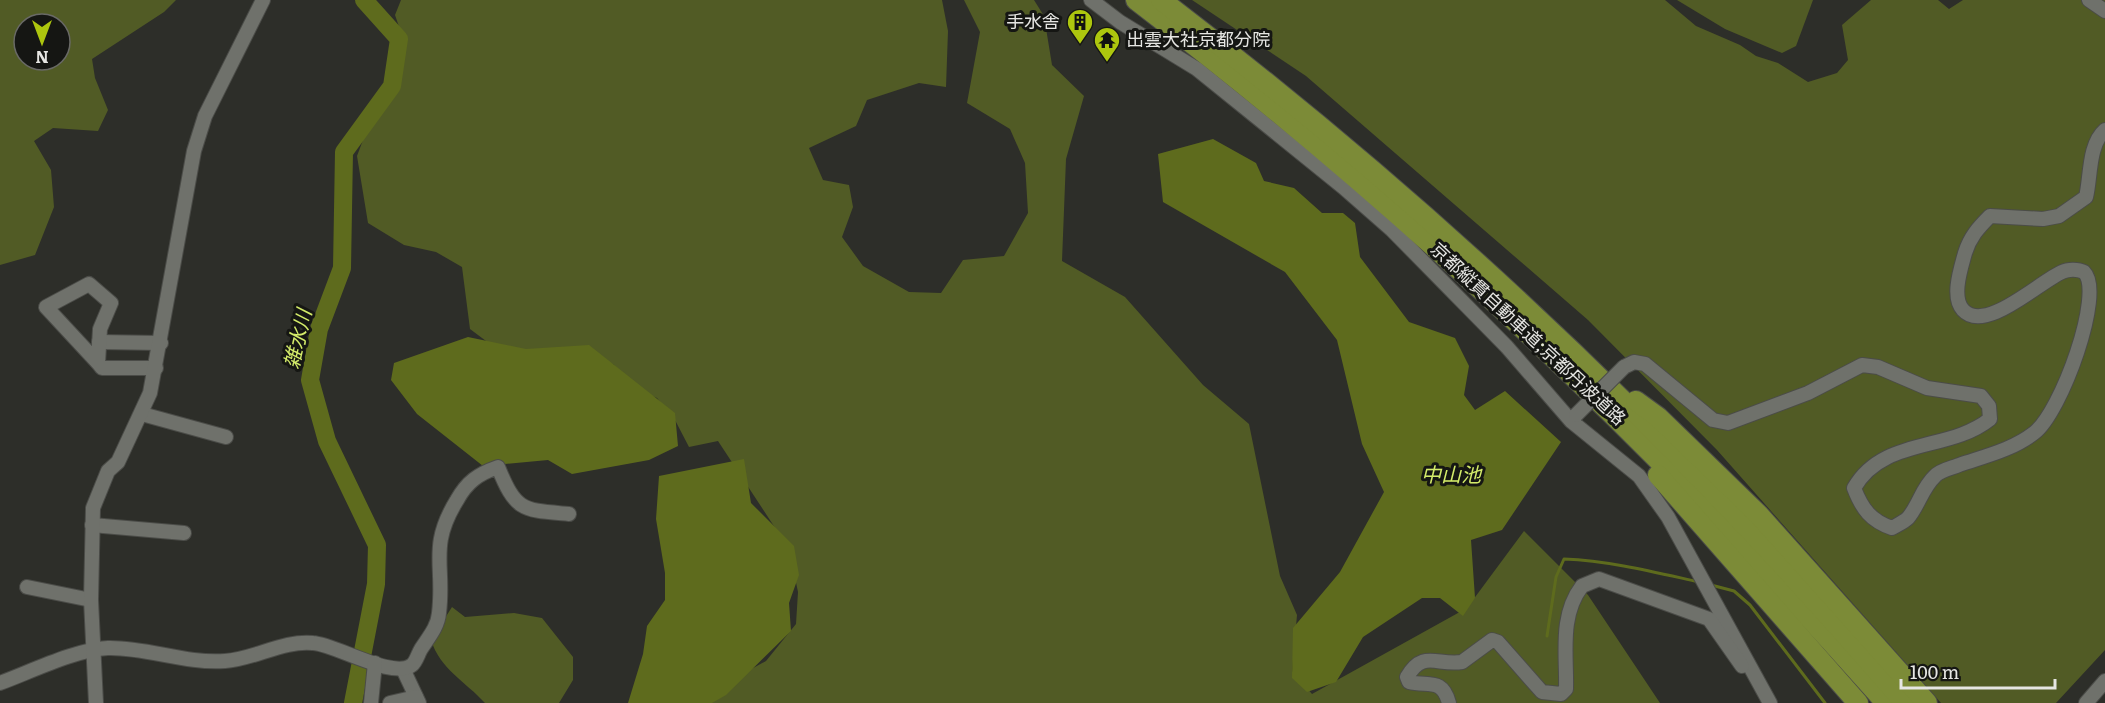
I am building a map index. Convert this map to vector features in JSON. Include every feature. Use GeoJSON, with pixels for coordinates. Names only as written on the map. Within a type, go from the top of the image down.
{"type":"FeatureCollection","features":[{"type":"Feature","properties":{"kind":"highway","name":"京都縦貫自動車道;京都丹波道路"},"geometry":{"type":"LineString","coordinates":[[1137,0],[1345,167],[1483,289],[1687,487],[1893,700]]}},
{"type":"Feature","properties":{"kind":"highway","name":"京都縦貫自動車道;京都丹波道路"},"geometry":{"type":"LineString","coordinates":[[1161,0],[1240,60],[1355,155],[1589,368],[1713,492],[1893,700]]}},
{"type":"Feature","properties":{"kind":"highway"},"geometry":{"type":"LineString","coordinates":[[1483,289],[1630,443],[1762,597],[1858,703]]}},
{"type":"Feature","properties":{"kind":"highway"},"geometry":{"type":"LineString","coordinates":[[1589,368],[1658,417],[1760,515],[1927,703]]}},
{"type":"Feature","properties":{"kind":"street"},"geometry":{"type":"LineString","coordinates":[[96,703],[91,600],[93,508],[108,471],[118,462],[142,414],[156,368],[194,151],[202,125],[263,0]]}},
{"type":"Feature","properties":{"kind":"street"},"geometry":{"type":"LineString","coordinates":[[1091,0],[1120,22],[1197,69],[1343,187],[1392,230],[1573,418],[1639,476],[1668,517],[1770,703]]}},
{"type":"Feature","properties":{"kind":"street"},"geometry":{"type":"LineString","coordinates":[[2089,0],[2105,11]]}},
{"type":"Feature","properties":{"kind":"street"},"geometry":{"type":"LineString","coordinates":[[1573,418],[1624,367],[1634,362],[1645,364],[1713,420],[1728,423],[1808,393],[1862,365],[1878,367],[1927,388],[1981,396],[1989,406],[1990,419],[1974,432],[1920,444],[1887,456],[1861,475],[1854,488],[1861,507],[1878,523],[1893,528],[1907,518],[1923,489],[1936,474],[2013,447],[2049,420],[2064,399],[2084,361],[2100,308],[2100,288],[2092,276],[2078,270],[2064,270],[2018,299],[1981,318],[1968,315],[1960,307],[1958,297],[1962,266],[1970,238],[1990,216],[2043,219],[2059,216],[2086,197],[2093,154],[2105,130]]}},
{"type":"Feature","properties":{"kind":"street"},"geometry":{"type":"LineString","coordinates":[[98,363],[100,329],[111,303],[89,284],[46,307],[102,368],[156,368]]}},
{"type":"Feature","properties":{"kind":"street"},"geometry":{"type":"LineString","coordinates":[[99,342],[161,343]]}},
{"type":"Feature","properties":{"kind":"street"},"geometry":{"type":"LineString","coordinates":[[142,414],[226,437]]}},
{"type":"Feature","properties":{"kind":"street"},"geometry":{"type":"LineString","coordinates":[[0,682],[92,650],[109,648],[199,661],[222,661],[242,659],[296,643],[307,642],[319,643],[375,663],[404,669],[413,664],[439,615],[438,546],[441,528],[463,489],[478,474],[498,467],[509,496],[528,510],[569,514]]}},
{"type":"Feature","properties":{"kind":"street"},"geometry":{"type":"LineString","coordinates":[[92,525],[184,533]]}},
{"type":"Feature","properties":{"kind":"street"},"geometry":{"type":"LineString","coordinates":[[1449,703],[1444,690],[1436,685],[1409,682],[1407,677],[1410,671],[1415,665],[1430,660],[1462,662],[1492,640],[1498,642],[1542,692],[1561,694],[1566,689],[1564,641],[1568,618],[1582,586],[1599,579],[1709,620],[1739,664],[1752,672]]}},
{"type":"Feature","properties":{"kind":"street"},"geometry":{"type":"LineString","coordinates":[[27,588],[91,600]]}},
{"type":"Feature","properties":{"kind":"street"},"geometry":{"type":"LineString","coordinates":[[371,703],[375,663]]}},
{"type":"Feature","properties":{"kind":"street"},"geometry":{"type":"LineString","coordinates":[[390,703],[418,700],[404,669]]}},
{"type":"Feature","properties":{"kind":"street"},"geometry":{"type":"LineString","coordinates":[[2086,703],[2105,681]]}},
{"type":"Feature","properties":{"kind":"shaded area"},"geometry":{"type":"Polygon","coordinates":[[[0,0],[176,0],[164,12],[92,59],[95,78],[108,110],[98,131],[53,128],[34,141],[51,170],[54,207],[35,255],[0,265],[0,0]]]}},
{"type":"Feature","properties":{"kind":"shaded area"},"geometry":{"type":"Polygon","coordinates":[[[401,0],[942,0],[948,31],[946,87],[919,83],[867,100],[856,126],[809,148],[823,180],[849,185],[853,207],[842,237],[863,266],[909,292],[941,293],[963,260],[1004,256],[1028,213],[1025,163],[1010,129],[967,103],[980,32],[964,0],[1034,0],[1044,16],[1052,65],[1084,96],[1066,159],[1062,261],[1125,297],[1203,385],[1249,424],[1280,576],[1297,615],[1292,671],[1312,694],[1467,608],[1524,531],[1588,595],[1660,703],[690,703],[766,661],[796,624],[798,592],[789,549],[718,441],[689,447],[676,422],[657,398],[634,388],[613,364],[490,344],[470,329],[462,267],[436,252],[404,245],[368,223],[357,156],[366,132],[394,97],[406,47],[395,15],[401,0]]]}},
{"type":"Feature","properties":{"kind":"shaded area"},"geometry":{"type":"Polygon","coordinates":[[[1192,0],[1665,0],[1696,26],[1740,45],[1756,56],[1778,63],[1808,82],[1837,73],[1848,60],[1842,25],[1871,0],[1938,0],[1949,9],[1963,0],[2105,0],[2105,650],[2056,703],[1941,703],[1717,450],[1588,320],[1306,76],[1192,0]]]}},
{"type":"Feature","properties":{"kind":"shaded area"},"geometry":{"type":"Polygon","coordinates":[[[1677,0],[1813,0],[1796,46],[1782,53],[1725,29],[1677,0]]]}},
{"type":"Feature","properties":{"kind":"shaded area"},"geometry":{"type":"Polygon","coordinates":[[[452,607],[465,617],[514,613],[542,618],[573,657],[573,680],[559,703],[485,703],[447,667],[431,640],[452,607]]]}},
{"type":"Feature","properties":{"kind":"water","name":"中山池"},"geometry":{"type":"Polygon","coordinates":[[[1213,139],[1256,163],[1264,181],[1294,188],[1322,213],[1343,213],[1355,223],[1360,257],[1409,322],[1455,338],[1469,366],[1464,395],[1475,410],[1505,391],[1561,442],[1502,530],[1471,540],[1475,598],[1463,616],[1440,598],[1422,598],[1363,637],[1336,682],[1307,692],[1292,678],[1293,628],[1340,572],[1384,492],[1362,444],[1337,340],[1285,272],[1163,202],[1158,154],[1213,139]]]}},
{"type":"Feature","properties":{"kind":"water"},"geometry":{"type":"Polygon","coordinates":[[[468,337],[526,349],[589,345],[675,413],[678,446],[649,460],[572,474],[548,460],[483,466],[417,414],[391,380],[394,363],[468,337]]]}},
{"type":"Feature","properties":{"kind":"water"},"geometry":{"type":"Polygon","coordinates":[[[744,459],[751,503],[794,546],[799,575],[789,603],[791,631],[726,695],[712,703],[628,703],[643,654],[647,626],[665,600],[665,573],[656,519],[659,476],[744,459]]]}},
{"type":"Feature","properties":{"kind":"waterway","name":"雑水川"},"geometry":{"type":"LineString","coordinates":[[353,703],[376,584],[377,545],[327,441],[310,380],[319,329],[342,268],[344,152],[392,86],[399,39],[364,0]]}},
{"type":"Feature","properties":{"kind":"waterway"},"geometry":{"type":"LineString","coordinates":[[1547,636],[1556,577],[1564,559],[1616,565],[1699,582]]}},
{"type":"Feature","properties":{"kind":"waterway"},"geometry":{"type":"LineString","coordinates":[[1711,585],[1734,591],[1750,605],[1825,703]]}},
{"type":"Feature","properties":{"kind":"place","name":"手水舎"},"geometry":{"type":"Point","coordinates":[1080,45]}},
{"type":"Feature","properties":{"kind":"place","name":"出雲大社京都分院"},"geometry":{"type":"Point","coordinates":[1107,63]}}]}
